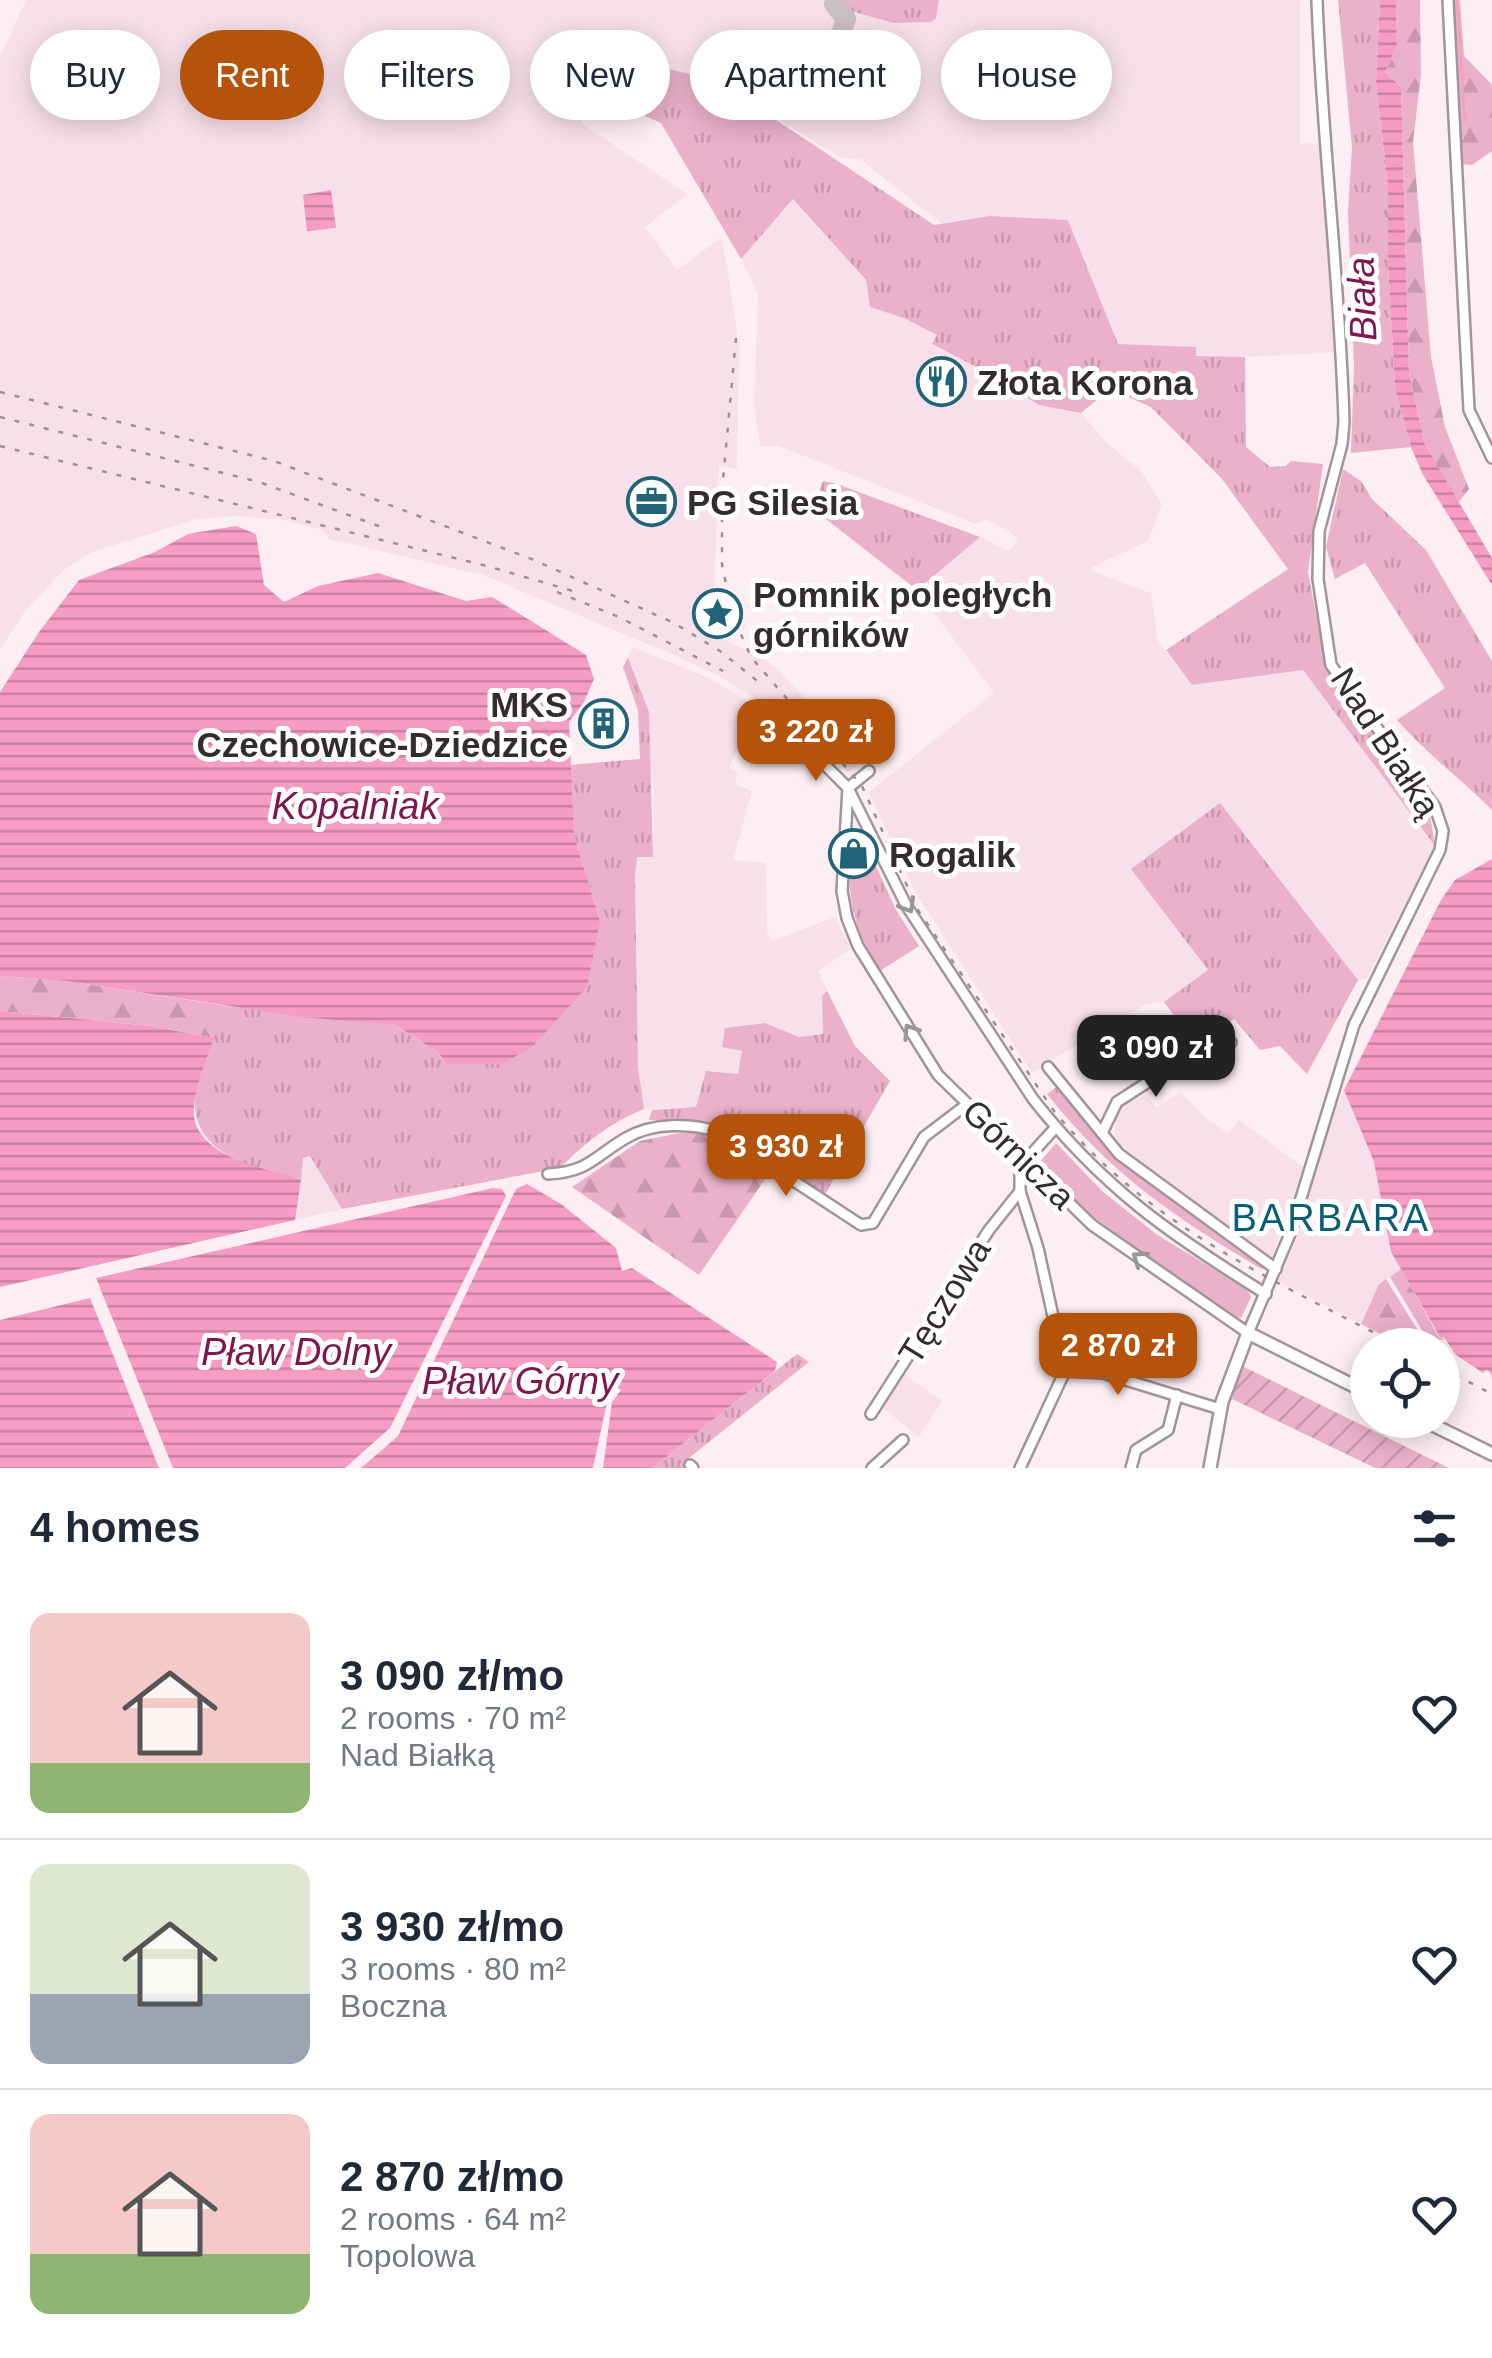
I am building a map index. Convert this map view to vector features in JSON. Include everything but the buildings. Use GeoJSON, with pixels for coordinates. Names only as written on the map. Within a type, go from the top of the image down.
{"type":"FeatureCollection","features":[{"type":"Feature","properties":{"kind":"street","name":"Nad Białką"},"geometry":{"type":"LineString","coordinates":[[1276,1269],[1350,1033],[1440,850],[1443,830],[1434,807],[1331,666],[1318,579],[1319,531],[1344,422],[1317,0]]}},
{"type":"Feature","properties":{"kind":"street"},"geometry":{"type":"LineString","coordinates":[[1448,0],[1469,410],[1492,458]]}},
{"type":"Feature","properties":{"kind":"street","name":"Górnicza"},"geometry":{"type":"LineString","coordinates":[[812,752],[848,788],[906,905],[1055,1128],[1091,1168],[1134,1206],[1266,1294]]}},
{"type":"Feature","properties":{"kind":"street"},"geometry":{"type":"LineString","coordinates":[[848,788],[869,770]]}},
{"type":"Feature","properties":{"kind":"street","name":"Górnicza"},"geometry":{"type":"LineString","coordinates":[[848,788],[842,891],[847,918],[858,946],[938,1075],[1092,1225],[1248,1334],[1350,1384]]}},
{"type":"Feature","properties":{"kind":"street"},"geometry":{"type":"LineString","coordinates":[[1102,1132],[1117,1102],[1201,1050]]}},
{"type":"Feature","properties":{"kind":"street"},"geometry":{"type":"LineString","coordinates":[[1048,1067],[1119,1154],[1276,1269],[1220,1409],[1210,1468]]}},
{"type":"Feature","properties":{"kind":"street"},"geometry":{"type":"LineString","coordinates":[[548,1174],[596,1162],[627,1138],[643,1132],[697,1125],[720,1132],[859,1224],[867,1225],[873,1222],[924,1138],[966,1105]]}},
{"type":"Feature","properties":{"kind":"street"},"geometry":{"type":"LineString","coordinates":[[1020,1468],[1064,1372],[1038,1248],[1020,1190],[1020,1172],[1026,1160],[1055,1128]]}},
{"type":"Feature","properties":{"kind":"street","name":"Tęczowa"},"geometry":{"type":"LineString","coordinates":[[872,1414],[989,1230],[1020,1190]]}},
{"type":"Feature","properties":{"kind":"street"},"geometry":{"type":"LineString","coordinates":[[1064,1372],[1103,1374],[1220,1409]]}},
{"type":"Feature","properties":{"kind":"street"},"geometry":{"type":"LineString","coordinates":[[1131,1468],[1136,1450],[1168,1430],[1177,1396]]}},
{"type":"Feature","properties":{"kind":"street"},"geometry":{"type":"LineString","coordinates":[[1460,1438],[1492,1454]]}},
{"type":"Feature","properties":{"kind":"street"},"geometry":{"type":"LineString","coordinates":[[872,1468],[903,1440]]}},
{"type":"Feature","properties":{"kind":"shaded area"},"geometry":{"type":"Polygon","coordinates":[[[26,0],[1300,0],[1300,143],[1319,144],[1330,230],[1338,352],[1195,356],[1195,347],[1118,344],[1068,220],[989,216],[941,223],[860,159],[841,158],[780,120],[921,120],[921,30],[690,30],[690,74],[670,69],[670,30],[530,30],[530,120],[582,120],[582,124],[687,194],[645,227],[677,270],[721,238],[739,344],[737,469],[719,465],[714,594],[698,627],[778,669],[833,729],[858,764],[847,772],[828,747],[819,742],[809,743],[758,700],[681,658],[483,575],[329,539],[323,530],[283,520],[236,516],[197,519],[92,552],[64,570],[23,614],[0,649],[0,57],[26,0]]]}},
{"type":"Feature","properties":{"kind":"shaded area"},"geometry":{"type":"Polygon","coordinates":[[[793,199],[866,281],[870,307],[938,335],[932,345],[1039,405],[1081,413],[1107,443],[1141,471],[1162,504],[1148,541],[1092,567],[1091,571],[1151,593],[1158,641],[1192,685],[1303,670],[1380,770],[1435,846],[1367,978],[1358,980],[1219,803],[1209,970],[1164,1002],[1145,1004],[1032,1073],[914,890],[869,792],[994,693],[917,590],[980,537],[1008,551],[1018,541],[1008,530],[986,520],[975,524],[779,446],[760,446],[754,407],[758,293],[741,259],[793,199]]]}},
{"type":"Feature","properties":{"kind":"shaded area"},"geometry":{"type":"Polygon","coordinates":[[[633,647],[711,679],[763,712],[743,738],[729,767],[738,772],[735,784],[752,791],[733,860],[766,863],[767,931],[772,941],[835,917],[851,949],[818,971],[827,991],[822,996],[824,1034],[799,1037],[765,1023],[742,1050],[738,1075],[696,1107],[644,1109],[638,1067],[635,875],[637,857],[653,857],[654,793],[640,684],[628,657],[633,647]]]}},
{"type":"Feature","properties":{"kind":"shaded area"},"geometry":{"type":"Polygon","coordinates":[[[1344,1090],[1374,1162],[1391,1252],[1401,1269],[1379,1284],[1361,1324],[1278,1281],[1297,1237],[1298,1222],[1328,1128],[1344,1090]]]}},
{"type":"Feature","properties":{"kind":"shaded area"},"geometry":{"type":"Polygon","coordinates":[[[1181,1092],[1205,1118],[1228,1133],[1239,1120],[1303,1167],[1272,1258],[1148,1166],[1120,1144],[1115,1135],[1115,1121],[1123,1107],[1145,1094],[1156,1108],[1181,1092]]]}},
{"type":"Feature","properties":{"kind":"shaded area"},"geometry":{"type":"Polygon","coordinates":[[[310,1156],[342,1209],[295,1220],[303,1158],[310,1156]]]}},
{"type":"Feature","properties":{"kind":"shaded area"},"geometry":{"type":"Polygon","coordinates":[[[903,1374],[942,1401],[919,1437],[883,1408],[903,1374]]]}},
{"type":"Feature","properties":{"kind":"green space"},"geometry":{"type":"Polygon","coordinates":[[[843,0],[939,0],[936,18],[931,22],[894,23],[840,8],[843,0]]]}},
{"type":"Feature","properties":{"kind":"green space"},"geometry":{"type":"Polygon","coordinates":[[[1338,0],[1380,0],[1376,82],[1388,187],[1395,388],[1411,447],[1351,453],[1354,366],[1348,211],[1352,147],[1338,0]]]}},
{"type":"Feature","properties":{"kind":"green space"},"geometry":{"type":"Polygon","coordinates":[[[1396,0],[1420,0],[1421,74],[1413,142],[1431,357],[1445,427],[1469,489],[1458,503],[1425,445],[1409,373],[1401,87],[1385,72],[1397,45],[1396,0]]]}},
{"type":"Feature","properties":{"kind":"green space"},"geometry":{"type":"Polygon","coordinates":[[[1450,0],[1460,0],[1464,56],[1492,85],[1492,151],[1472,165],[1457,164],[1450,0]]]}},
{"type":"Feature","properties":{"kind":"green space"},"geometry":{"type":"Polygon","coordinates":[[[670,69],[690,74],[690,120],[776,120],[934,225],[989,216],[1068,220],[1118,344],[1196,347],[1196,356],[1245,357],[1246,447],[1270,467],[1286,466],[1291,461],[1323,464],[1308,572],[1327,670],[1429,809],[1435,846],[1303,670],[1192,685],[1166,650],[1288,569],[1222,479],[1151,407],[1110,389],[1081,413],[1039,405],[932,344],[937,335],[870,307],[866,280],[793,199],[741,259],[661,123],[654,120],[670,120],[670,69]]]}},
{"type":"Feature","properties":{"kind":"green space"},"geometry":{"type":"Polygon","coordinates":[[[1343,469],[1361,481],[1372,499],[1426,550],[1492,661],[1492,810],[1397,720],[1445,688],[1365,563],[1335,579],[1326,547],[1343,469]]]}},
{"type":"Feature","properties":{"kind":"green space"},"geometry":{"type":"Polygon","coordinates":[[[823,481],[980,537],[917,590],[813,509],[823,481]]]}},
{"type":"Feature","properties":{"kind":"green space"},"geometry":{"type":"Polygon","coordinates":[[[628,657],[649,712],[653,857],[637,857],[635,875],[638,1067],[644,1109],[599,1134],[560,1168],[342,1209],[310,1156],[303,1158],[301,1179],[247,1164],[216,1147],[202,1131],[196,1113],[196,1093],[200,1072],[227,1006],[396,1025],[449,1064],[501,1064],[600,921],[574,835],[569,765],[640,759],[638,710],[623,667],[628,657]]]}},
{"type":"Feature","properties":{"kind":"green space"},"geometry":{"type":"Polygon","coordinates":[[[1220,803],[1358,980],[1307,1074],[1280,1046],[1260,1050],[1234,1019],[1201,1042],[1190,1037],[1164,1002],[1208,970],[1131,869],[1220,803]]]}},
{"type":"Feature","properties":{"kind":"green space"},"geometry":{"type":"Polygon","coordinates":[[[874,862],[896,910],[919,946],[880,971],[857,922],[849,883],[849,869],[874,862]]]}},
{"type":"Feature","properties":{"kind":"green space"},"geometry":{"type":"Polygon","coordinates":[[[0,976],[66,981],[227,1006],[214,1038],[150,1026],[0,1011],[0,976]]]}},
{"type":"Feature","properties":{"kind":"green space"},"geometry":{"type":"Polygon","coordinates":[[[827,991],[855,1046],[890,1081],[825,1194],[708,1122],[649,1120],[652,1110],[696,1107],[706,1071],[738,1074],[742,1051],[722,1047],[725,1028],[765,1023],[799,1037],[823,1034],[822,996],[827,991]]]}},
{"type":"Feature","properties":{"kind":"green space"},"geometry":{"type":"Polygon","coordinates":[[[1058,1086],[1098,1137],[1140,1177],[1244,1253],[1247,1250],[1263,1270],[1173,1213],[1121,1172],[1047,1094],[1058,1086]]]}},
{"type":"Feature","properties":{"kind":"green space"},"geometry":{"type":"Polygon","coordinates":[[[685,1132],[711,1133],[770,1172],[699,1275],[572,1187],[640,1141],[685,1132]]]}},
{"type":"Feature","properties":{"kind":"green space"},"geometry":{"type":"Polygon","coordinates":[[[1056,1143],[1102,1191],[1156,1234],[1248,1290],[1251,1297],[1241,1318],[1230,1316],[1088,1213],[1038,1164],[1056,1143]]]}},
{"type":"Feature","properties":{"kind":"green space"},"geometry":{"type":"Polygon","coordinates":[[[1401,1269],[1434,1328],[1421,1328],[1390,1277],[1401,1269]]]}},
{"type":"Feature","properties":{"kind":"green space"},"geometry":{"type":"Polygon","coordinates":[[[1386,1279],[1416,1328],[1369,1328],[1361,1324],[1379,1284],[1386,1279]]]}},
{"type":"Feature","properties":{"kind":"green space"},"geometry":{"type":"Polygon","coordinates":[[[797,1354],[809,1362],[684,1462],[688,1468],[652,1468],[797,1354]]]}},
{"type":"Feature","properties":{"kind":"green space"},"geometry":{"type":"Polygon","coordinates":[[[1242,1366],[1350,1419],[1350,1438],[1388,1438],[1449,1468],[1375,1468],[1232,1399],[1242,1366]]]}},
{"type":"Feature","properties":{"kind":"water"},"geometry":{"type":"Polygon","coordinates":[[[1380,0],[1396,0],[1397,45],[1385,72],[1401,87],[1409,373],[1425,445],[1492,558],[1492,585],[1423,475],[1395,388],[1388,187],[1376,82],[1380,0]]]}},
{"type":"Feature","properties":{"kind":"water"},"geometry":{"type":"Polygon","coordinates":[[[331,190],[336,228],[307,231],[303,195],[331,190]]]}},
{"type":"Feature","properties":{"kind":"water","name":"Kopalniak"},"geometry":{"type":"Polygon","coordinates":[[[236,526],[256,534],[264,585],[284,602],[318,586],[378,573],[466,601],[492,597],[586,655],[594,679],[569,722],[574,835],[600,921],[587,987],[531,1048],[501,1064],[448,1064],[396,1025],[302,1017],[66,981],[0,976],[0,692],[79,580],[155,552],[188,534],[236,526]]]}},
{"type":"Feature","properties":{"kind":"water"},"geometry":{"type":"Polygon","coordinates":[[[1492,859],[1492,1378],[1490,1372],[1483,1373],[1460,1358],[1460,1328],[1435,1328],[1391,1252],[1374,1162],[1344,1090],[1441,900],[1455,880],[1492,859]]]}},
{"type":"Feature","properties":{"kind":"water"},"geometry":{"type":"Polygon","coordinates":[[[0,1011],[150,1026],[214,1038],[197,1089],[195,1123],[203,1137],[232,1158],[301,1179],[295,1220],[0,1287],[0,1011]]]}},
{"type":"Feature","properties":{"kind":"water","name":"Pław Górny"},"geometry":{"type":"Polygon","coordinates":[[[527,1184],[561,1204],[616,1248],[622,1271],[632,1268],[777,1362],[775,1371],[652,1468],[603,1468],[612,1402],[621,1390],[611,1383],[593,1468],[361,1468],[398,1436],[516,1189],[527,1184]]]}},
{"type":"Feature","properties":{"kind":"water","name":"Pław Dolny"},"geometry":{"type":"Polygon","coordinates":[[[502,1189],[506,1196],[390,1428],[345,1468],[173,1468],[96,1278],[502,1189]]]}},
{"type":"Feature","properties":{"kind":"water"},"geometry":{"type":"Polygon","coordinates":[[[90,1298],[159,1468],[0,1468],[0,1320],[90,1298]]]}},
{"type":"Feature","properties":{"kind":"waterway"},"geometry":{"type":"LineString","coordinates":[[1457,0],[1465,121]]}},
{"type":"Feature","properties":{"kind":"taxiway"},"geometry":{"type":"LineString","coordinates":[[837,0],[834,4],[846,19],[842,30]]}},
{"type":"Feature","properties":{"kind":"railway"},"geometry":{"type":"LineString","coordinates":[[736,338],[722,491],[722,564],[732,614],[751,657],[862,786],[918,910],[1054,1111],[1130,1187],[1171,1218],[1258,1272],[1365,1328]]}},
{"type":"Feature","properties":{"kind":"railway"},"geometry":{"type":"LineString","coordinates":[[0,392],[274,461],[534,560],[674,623],[720,651],[761,684]]}},
{"type":"Feature","properties":{"kind":"railway"},"geometry":{"type":"LineString","coordinates":[[0,417],[259,482],[384,528]]}},
{"type":"Feature","properties":{"kind":"railway"},"geometry":{"type":"LineString","coordinates":[[0,446],[487,566],[573,591]]}},
{"type":"Feature","properties":{"kind":"railway"},"geometry":{"type":"LineString","coordinates":[[557,592],[619,617],[723,671]]}},
{"type":"Feature","properties":{"kind":"railway"},"geometry":{"type":"LineString","coordinates":[[1460,1377],[1492,1394]]}},
{"type":"Feature","properties":{"kind":"place","name":"Złota Korona"},"geometry":{"type":"Point","coordinates":[942,382]}},
{"type":"Feature","properties":{"kind":"place","name":"PG Silesia"},"geometry":{"type":"Point","coordinates":[652,502]}},
{"type":"Feature","properties":{"kind":"place","name":"Pomnik poległych górników"},"geometry":{"type":"Point","coordinates":[718,614]}},
{"type":"Feature","properties":{"kind":"place","name":"MKS Czechowice-Dziedzice"},"geometry":{"type":"Point","coordinates":[603,724]}},
{"type":"Feature","properties":{"kind":"place","name":"Rogalik"},"geometry":{"type":"Point","coordinates":[854,854]}},
{"type":"Feature","properties":{"kind":"district","name":"BARBARA"},"geometry":{"type":"Point","coordinates":[1331,1218]}},
{"type":"Feature","properties":{"kind":"water label","name":"Biała"},"geometry":{"type":"Point","coordinates":[1362,299]}}]}
